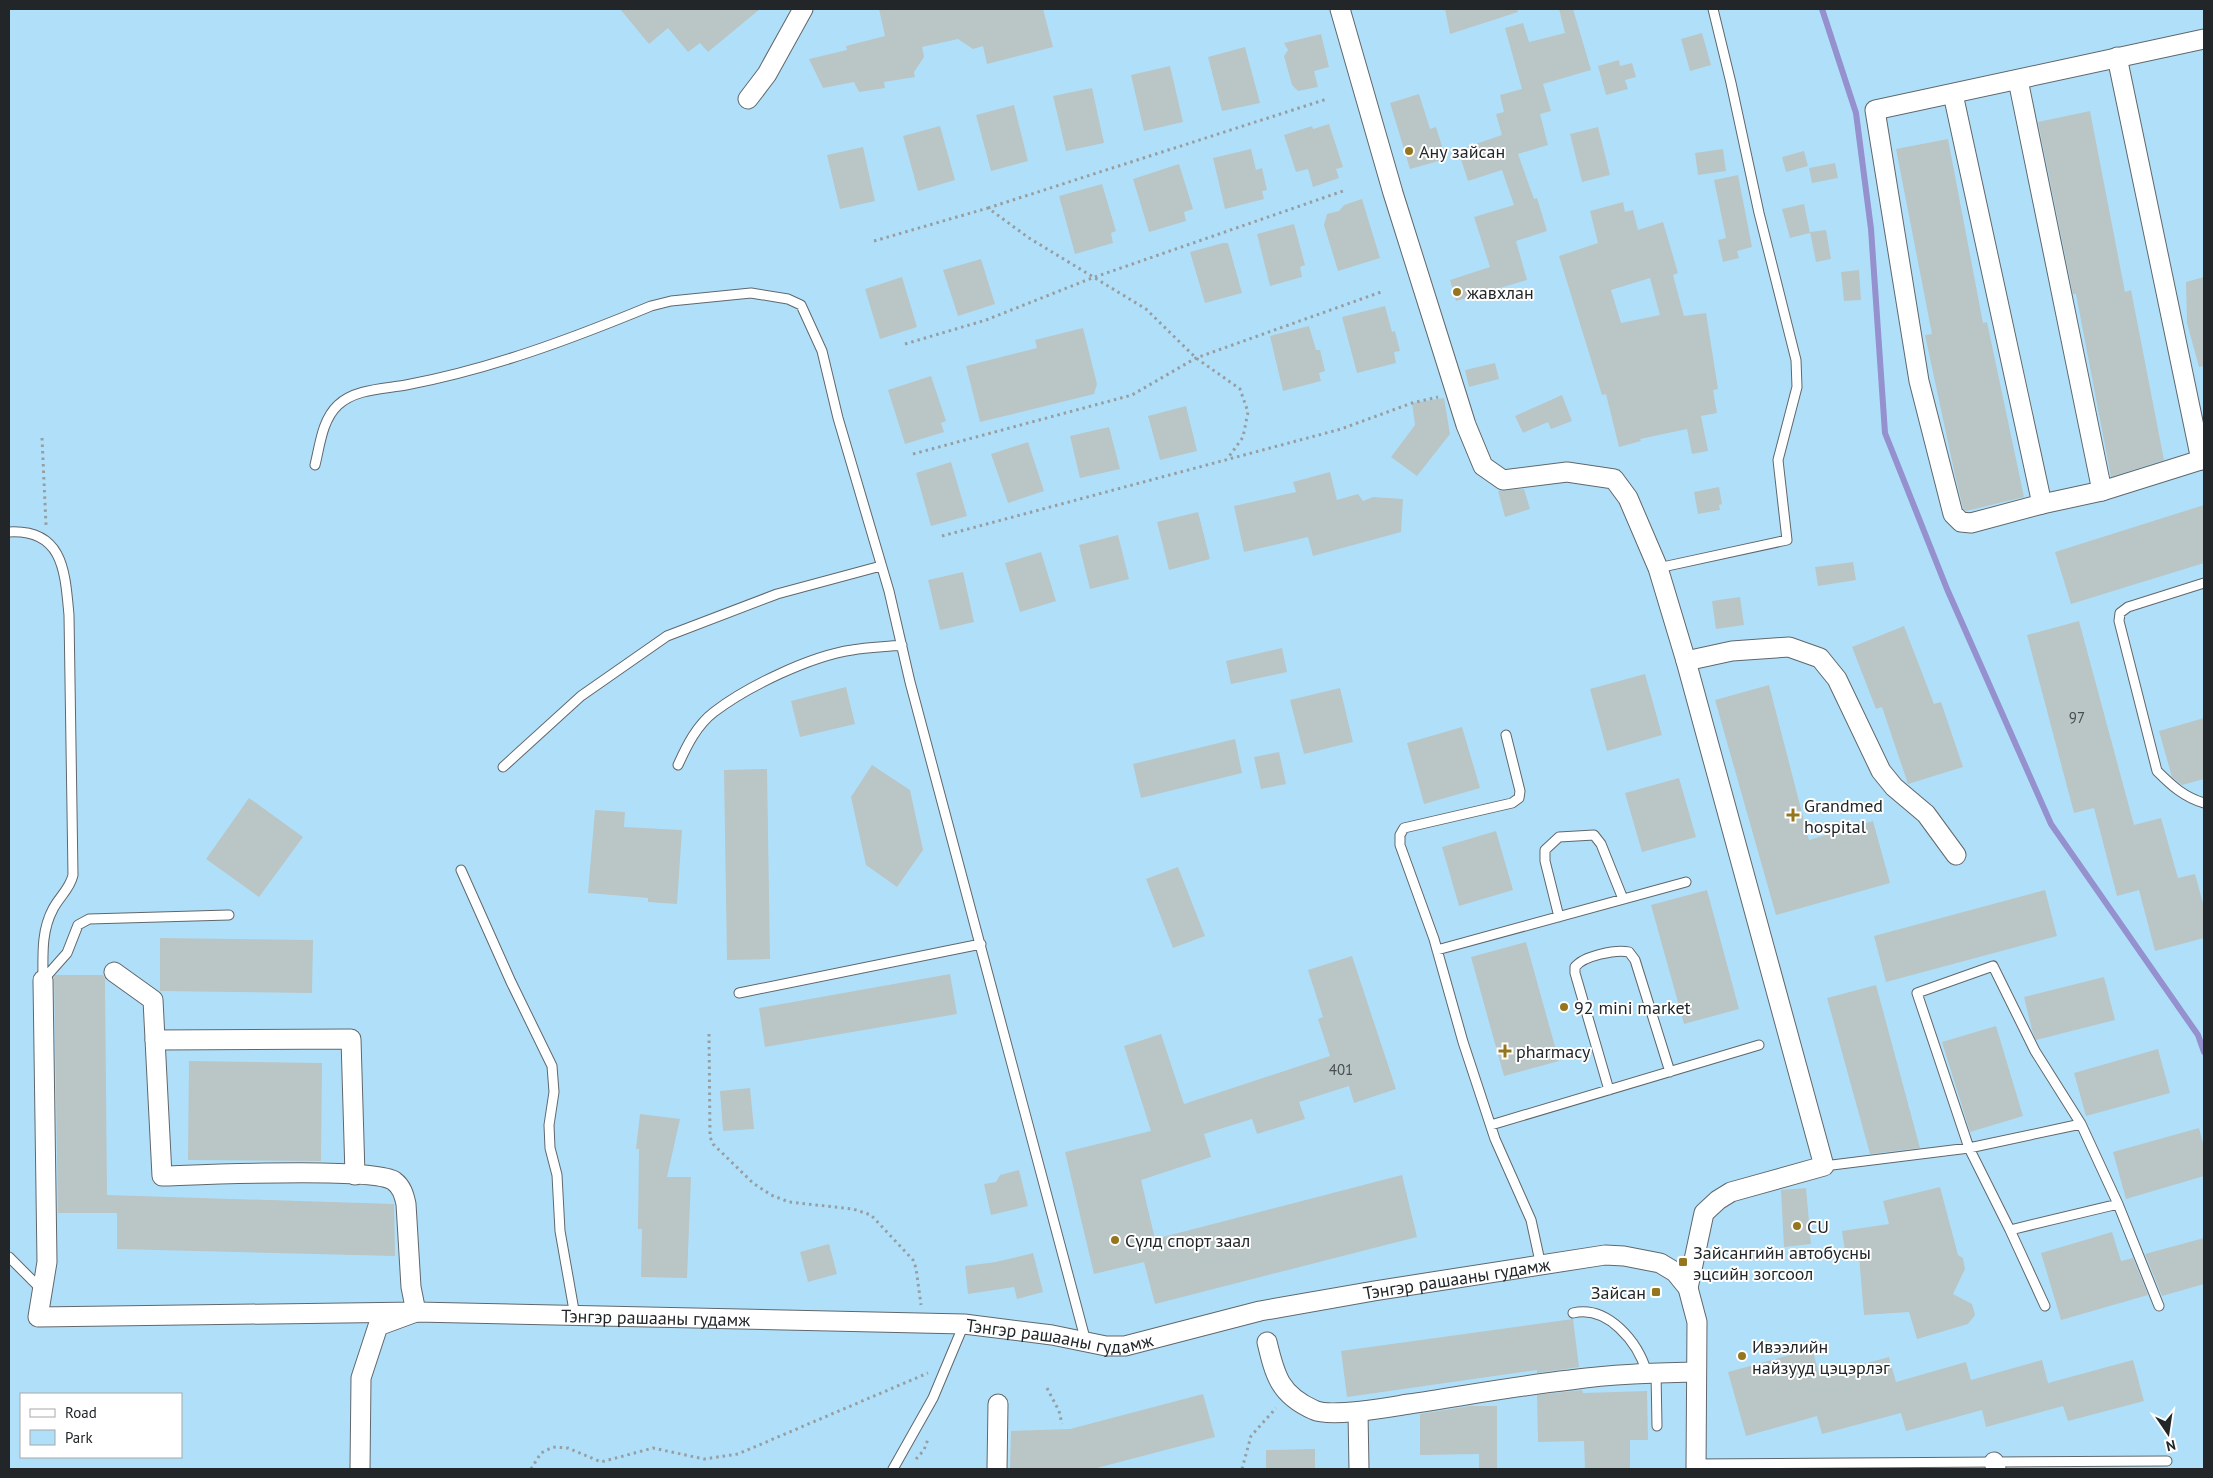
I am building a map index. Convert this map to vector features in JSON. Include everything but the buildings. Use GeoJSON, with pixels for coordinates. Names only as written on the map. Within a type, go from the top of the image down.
{"type":"FeatureCollection","features":[{"type":"Feature","properties":{"kind":"street"},"geometry":{"type":"LineString","coordinates":[[748,99],[767,74],[803,9]]}},
{"type":"Feature","properties":{"kind":"street"},"geometry":{"type":"LineString","coordinates":[[1340,9],[1393,193],[1449,358],[1456,393],[1466,426],[1483,466],[1503,480],[1567,472],[1614,479],[1628,498],[1658,568],[1686,661],[1824,1166],[1731,1192],[1718,1200],[1704,1213],[1688,1288]]}},
{"type":"Feature","properties":{"kind":"street"},"geometry":{"type":"LineString","coordinates":[[2117,57],[2203,459],[2102,491],[2042,504],[1971,523],[1961,522],[1953,514],[1919,381],[1875,110],[2018,80],[2117,57],[2204,39]]}},
{"type":"Feature","properties":{"kind":"street"},"geometry":{"type":"LineString","coordinates":[[2018,80],[2102,491]]}},
{"type":"Feature","properties":{"kind":"street"},"geometry":{"type":"LineString","coordinates":[[1953,94],[2042,504]]}},
{"type":"Feature","properties":{"kind":"street"},"geometry":{"type":"LineString","coordinates":[[1686,661],[1732,651],[1789,647],[1820,658],[1837,679],[1881,771],[1894,787],[1926,814],[1956,855]]}},
{"type":"Feature","properties":{"kind":"street"},"geometry":{"type":"LineString","coordinates":[[43,980],[47,1262],[44,1292],[38,1317],[416,1312],[412,1287],[404,1191],[393,1181],[355,1175],[162,1176],[152,1000],[114,972]]}},
{"type":"Feature","properties":{"kind":"street"},"geometry":{"type":"LineString","coordinates":[[155,1040],[351,1039],[355,1175]]}},
{"type":"Feature","properties":{"kind":"street","name":"Тэнгэр рашааны гудамж"},"geometry":{"type":"LineString","coordinates":[[360,1469],[361,1378],[369,1349],[378,1326],[416,1312],[964,1324],[1019,1330],[1106,1346],[1125,1346],[1260,1312],[1374,1291],[1605,1255],[1624,1256],[1660,1263],[1675,1272],[1688,1288],[1697,1322],[1696,1467]]}},
{"type":"Feature","properties":{"kind":"street"},"geometry":{"type":"LineString","coordinates":[[1267,1342],[1275,1376],[1288,1393],[1316,1412],[1358,1412],[1571,1379],[1651,1373],[1696,1372]]}},
{"type":"Feature","properties":{"kind":"street"},"geometry":{"type":"LineString","coordinates":[[997,1469],[998,1404]]}},
{"type":"Feature","properties":{"kind":"street"},"geometry":{"type":"LineString","coordinates":[[1358,1412],[1359,1469]]}},
{"type":"Feature","properties":{"kind":"lane"},"geometry":{"type":"LineString","coordinates":[[1658,568],[1787,540],[1778,460],[1797,387],[1796,360],[1759,213],[1731,83],[1712,9]]}},
{"type":"Feature","properties":{"kind":"lane"},"geometry":{"type":"LineString","coordinates":[[315,465],[328,417],[338,405],[351,396],[370,390],[430,380],[512,359],[651,306],[671,301],[751,293],[770,294],[801,305],[822,351],[838,418],[890,591],[902,645],[1086,1343]]}},
{"type":"Feature","properties":{"kind":"lane"},"geometry":{"type":"LineString","coordinates":[[9,532],[26,532],[41,536],[56,552],[63,566],[69,615],[74,861],[70,886],[56,904],[47,924],[43,946],[43,980]]}},
{"type":"Feature","properties":{"kind":"lane"},"geometry":{"type":"LineString","coordinates":[[503,766],[581,696],[667,636],[777,594],[881,566]]}},
{"type":"Feature","properties":{"kind":"lane"},"geometry":{"type":"LineString","coordinates":[[2204,583],[2128,607],[2120,613],[2120,621],[2157,771],[2175,789],[2190,799],[2204,803]]}},
{"type":"Feature","properties":{"kind":"lane"},"geometry":{"type":"LineString","coordinates":[[678,765],[689,740],[713,712],[749,690],[792,668],[850,650],[902,645]]}},
{"type":"Feature","properties":{"kind":"lane"},"geometry":{"type":"LineString","coordinates":[[1506,735],[1520,791],[1519,798],[1512,803],[1404,828],[1400,835],[1400,845],[1437,950],[1463,1042],[1490,1125],[1531,1220],[1541,1266]]}},
{"type":"Feature","properties":{"kind":"lane"},"geometry":{"type":"LineString","coordinates":[[1559,916],[1545,860],[1545,850],[1559,837],[1594,835],[1601,844],[1623,900]]}},
{"type":"Feature","properties":{"kind":"lane"},"geometry":{"type":"LineString","coordinates":[[462,870],[511,982],[552,1066],[554,1092],[549,1125],[549,1141],[557,1175],[558,1206],[564,1260],[575,1316]]}},
{"type":"Feature","properties":{"kind":"lane"},"geometry":{"type":"LineString","coordinates":[[1437,950],[1686,882]]}},
{"type":"Feature","properties":{"kind":"lane"},"geometry":{"type":"LineString","coordinates":[[43,980],[67,953],[78,925],[89,919],[229,915]]}},
{"type":"Feature","properties":{"kind":"lane"},"geometry":{"type":"LineString","coordinates":[[739,993],[980,944]]}},
{"type":"Feature","properties":{"kind":"lane"},"geometry":{"type":"LineString","coordinates":[[1609,1090],[1575,972],[1575,967],[1582,960],[1619,950],[1629,952],[1635,960],[1670,1072]]}},
{"type":"Feature","properties":{"kind":"lane"},"geometry":{"type":"LineString","coordinates":[[2045,1306],[1969,1148],[1917,993],[1993,966],[2034,1051],[2081,1124],[2118,1204],[2158,1306]]}},
{"type":"Feature","properties":{"kind":"lane"},"geometry":{"type":"LineString","coordinates":[[1490,1125],[1759,1045]]}},
{"type":"Feature","properties":{"kind":"lane"},"geometry":{"type":"LineString","coordinates":[[1824,1166],[1969,1148],[2081,1124]]}},
{"type":"Feature","properties":{"kind":"lane"},"geometry":{"type":"LineString","coordinates":[[2010,1230],[2118,1204]]}},
{"type":"Feature","properties":{"kind":"lane"},"geometry":{"type":"LineString","coordinates":[[9,1257],[44,1292]]}},
{"type":"Feature","properties":{"kind":"lane"},"geometry":{"type":"LineString","coordinates":[[1573,1313],[1584,1310],[1600,1313],[1635,1344],[1651,1373],[1657,1426]]}},
{"type":"Feature","properties":{"kind":"lane"},"geometry":{"type":"LineString","coordinates":[[893,1469],[933,1398],[964,1324]]}},
{"type":"Feature","properties":{"kind":"lane"},"geometry":{"type":"LineString","coordinates":[[1696,1467],[1995,1465],[2167,1461]]}},
{"type":"Feature","properties":{"kind":"path"},"geometry":{"type":"LineString","coordinates":[[874,241],[988,208],[1327,99]]}},
{"type":"Feature","properties":{"kind":"path"},"geometry":{"type":"LineString","coordinates":[[905,344],[986,320],[1092,278],[1346,190]]}},
{"type":"Feature","properties":{"kind":"path"},"geometry":{"type":"LineString","coordinates":[[988,208],[1029,238],[1092,278],[1146,309],[1196,358],[1240,389],[1248,412],[1243,436],[1228,459]]}},
{"type":"Feature","properties":{"kind":"path"},"geometry":{"type":"LineString","coordinates":[[913,454],[1132,395],[1196,358],[1381,292]]}},
{"type":"Feature","properties":{"kind":"path"},"geometry":{"type":"LineString","coordinates":[[942,536],[1340,429],[1412,403],[1456,393]]}},
{"type":"Feature","properties":{"kind":"path"},"geometry":{"type":"LineString","coordinates":[[42,438],[47,541]]}},
{"type":"Feature","properties":{"kind":"path"},"geometry":{"type":"LineString","coordinates":[[709,1034],[710,1137],[713,1144],[753,1183],[771,1195],[799,1203],[862,1210],[879,1221],[894,1242],[913,1260],[918,1279],[922,1324]]}},
{"type":"Feature","properties":{"kind":"path"},"geometry":{"type":"LineString","coordinates":[[531,1469],[541,1453],[553,1447],[568,1448],[601,1462],[653,1448],[704,1459],[738,1454],[822,1417],[911,1382],[948,1360]]}},
{"type":"Feature","properties":{"kind":"path"},"geometry":{"type":"LineString","coordinates":[[1046,1388],[1058,1411],[1062,1424]]}},
{"type":"Feature","properties":{"kind":"path"},"geometry":{"type":"LineString","coordinates":[[1242,1469],[1251,1436],[1266,1422],[1288,1393]]}},
{"type":"Feature","properties":{"kind":"green space"},"geometry":{"type":"Polygon","coordinates":[[[9,9],[2204,9],[2204,1469],[9,1469],[9,9]]]}},
{"type":"Feature","properties":{"kind":"waterway"},"geometry":{"type":"LineString","coordinates":[[1822,9],[1856,113],[1871,229],[1885,433],[1947,589],[2051,824],[2198,1035],[2204,1052]]}},
{"type":"Feature","properties":{"kind":"place","name":"Ану зайсан"},"geometry":{"type":"Point","coordinates":[1409,151]}},
{"type":"Feature","properties":{"kind":"place","name":"жавхлан"},"geometry":{"type":"Point","coordinates":[1457,292]}},
{"type":"Feature","properties":{"kind":"place","name":"Grandmed hospital"},"geometry":{"type":"Point","coordinates":[1793,815]}},
{"type":"Feature","properties":{"kind":"place","name":"92 mini market"},"geometry":{"type":"Point","coordinates":[1564,1007]}},
{"type":"Feature","properties":{"kind":"place","name":"pharmacy"},"geometry":{"type":"Point","coordinates":[1505,1051]}},
{"type":"Feature","properties":{"kind":"place","name":"CU"},"geometry":{"type":"Point","coordinates":[1797,1226]}},
{"type":"Feature","properties":{"kind":"place","name":"Сүлд спорт заал"},"geometry":{"type":"Point","coordinates":[1115,1240]}},
{"type":"Feature","properties":{"kind":"place","name":"Зайсангийн автобусны эцсийн зогсоол"},"geometry":{"type":"Point","coordinates":[1683,1262]}},
{"type":"Feature","properties":{"kind":"place","name":"Зайсан"},"geometry":{"type":"Point","coordinates":[1656,1292]}},
{"type":"Feature","properties":{"kind":"place","name":"Ивээлийн найзууд цэцэрлэг"},"geometry":{"type":"Point","coordinates":[1742,1356]}}]}
